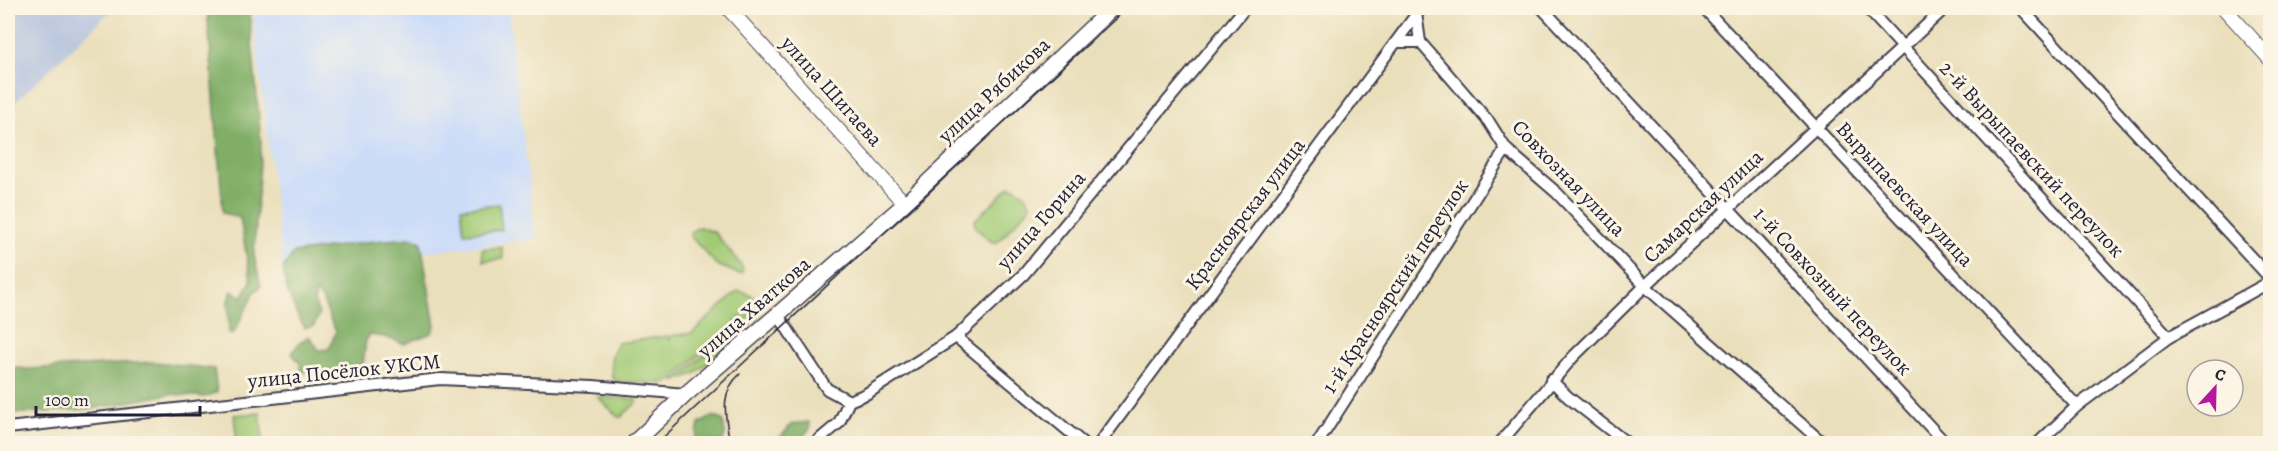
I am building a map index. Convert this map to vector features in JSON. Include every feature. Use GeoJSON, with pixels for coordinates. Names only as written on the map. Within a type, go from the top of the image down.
{"type":"FeatureCollection","features":[{"type":"Feature","properties":{"kind":"main road","name":"улица Рябикова"},"geometry":{"type":"LineString","coordinates":[[905,204],[1112,8]]}},
{"type":"Feature","properties":{"kind":"main road","name":"улица Хваткова"},"geometry":{"type":"LineString","coordinates":[[633,444],[686,394],[905,204]]}},
{"type":"Feature","properties":{"kind":"street","name":"улица Шигаева"},"geometry":{"type":"LineString","coordinates":[[728,8],[905,204]]}},
{"type":"Feature","properties":{"kind":"street","name":"улица Горина"},"geometry":{"type":"LineString","coordinates":[[849,401],[866,394],[956,337],[1024,274],[1245,8]]}},
{"type":"Feature","properties":{"kind":"street","name":"1-й Совхозный переулок"},"geometry":{"type":"LineString","coordinates":[[1542,8],[1730,208],[1946,444]]}},
{"type":"Feature","properties":{"kind":"street","name":"Вырыпаевская улица"},"geometry":{"type":"LineString","coordinates":[[1704,8],[2077,406]]}},
{"type":"Feature","properties":{"kind":"street","name":"2-й Вырыпаевский переулок"},"geometry":{"type":"LineString","coordinates":[[1867,8],[2169,337]]}},
{"type":"Feature","properties":{"kind":"street","name":"Самарская улица"},"geometry":{"type":"LineString","coordinates":[[1499,444],[1551,380],[1645,286],[1945,8]]}},
{"type":"Feature","properties":{"kind":"street"},"geometry":{"type":"LineString","coordinates":[[2021,8],[2271,280],[2169,337],[2077,406],[2037,444]]}},
{"type":"Feature","properties":{"kind":"street"},"geometry":{"type":"LineString","coordinates":[[2224,8],[2271,59]]}},
{"type":"Feature","properties":{"kind":"street"},"geometry":{"type":"LineString","coordinates":[[1398,42],[1420,42],[1418,10]]}},
{"type":"Feature","properties":{"kind":"street","name":"Красноярская улица"},"geometry":{"type":"LineString","coordinates":[[1099,444],[1398,42],[1402,30],[1418,10]]}},
{"type":"Feature","properties":{"kind":"street","name":"Совхозная улица"},"geometry":{"type":"LineString","coordinates":[[1420,42],[1489,122],[1506,149],[1557,193],[1645,286],[1824,444]]}},
{"type":"Feature","properties":{"kind":"street","name":"1-й Красноярский переулок"},"geometry":{"type":"LineString","coordinates":[[1317,444],[1506,149]]}},
{"type":"Feature","properties":{"kind":"street"},"geometry":{"type":"LineString","coordinates":[[778,315],[827,389],[849,401],[839,423],[814,444]]}},
{"type":"Feature","properties":{"kind":"street"},"geometry":{"type":"LineString","coordinates":[[956,337],[1084,444]]}},
{"type":"Feature","properties":{"kind":"street","name":"улица Посёлок УКСМ"},"geometry":{"type":"LineString","coordinates":[[8,428],[440,379],[593,386],[686,394]]}},
{"type":"Feature","properties":{"kind":"street"},"geometry":{"type":"LineString","coordinates":[[1551,380],[1568,398],[1628,444]]}},
{"type":"Feature","properties":{"kind":"shaded area"},"geometry":{"type":"Polygon","coordinates":[[[8,8],[114,8],[8,109],[8,8]]]}},
{"type":"Feature","properties":{"kind":"shaded area"},"geometry":{"type":"Polygon","coordinates":[[[252,8],[508,8],[536,239],[283,268],[252,8]]]}},
{"type":"Feature","properties":{"kind":"green space"},"geometry":{"type":"Polygon","coordinates":[[[207,8],[249,8],[261,143],[254,255],[261,286],[254,293],[233,335],[229,334],[228,301],[232,291],[242,297],[251,281],[240,218],[223,213],[207,8]]]}},
{"type":"Feature","properties":{"kind":"green space"},"geometry":{"type":"Polygon","coordinates":[[[1010,186],[1024,194],[1030,207],[998,242],[992,242],[975,227],[974,221],[1010,186]]]}},
{"type":"Feature","properties":{"kind":"green space"},"geometry":{"type":"Polygon","coordinates":[[[499,204],[502,230],[464,233],[461,208],[499,204]]]}},
{"type":"Feature","properties":{"kind":"green space"},"geometry":{"type":"Polygon","coordinates":[[[699,227],[714,232],[742,266],[743,273],[739,274],[717,265],[690,236],[692,231],[699,227]]]}},
{"type":"Feature","properties":{"kind":"green space"},"geometry":{"type":"Polygon","coordinates":[[[413,238],[421,242],[435,326],[432,333],[404,344],[385,337],[370,335],[366,340],[363,365],[355,370],[301,372],[300,363],[292,354],[299,343],[309,336],[319,350],[329,349],[336,331],[316,292],[314,302],[319,314],[314,326],[305,328],[297,314],[290,300],[283,268],[294,253],[374,241],[413,238]]]}},
{"type":"Feature","properties":{"kind":"green space"},"geometry":{"type":"Polygon","coordinates":[[[502,247],[503,259],[483,261],[482,249],[502,247]]]}},
{"type":"Feature","properties":{"kind":"green space"},"geometry":{"type":"Polygon","coordinates":[[[738,291],[752,295],[758,302],[668,383],[619,382],[612,378],[611,356],[618,343],[667,336],[670,340],[670,336],[692,333],[738,291]]]}},
{"type":"Feature","properties":{"kind":"green space"},"geometry":{"type":"Polygon","coordinates":[[[760,305],[761,310],[757,319],[696,373],[674,382],[760,305]]]}},
{"type":"Feature","properties":{"kind":"green space"},"geometry":{"type":"Polygon","coordinates":[[[155,362],[214,369],[217,392],[205,397],[170,394],[92,409],[8,414],[8,367],[29,369],[155,362]]]}},
{"type":"Feature","properties":{"kind":"green space"},"geometry":{"type":"Polygon","coordinates":[[[598,397],[638,401],[621,417],[618,417],[598,397]]]}},
{"type":"Feature","properties":{"kind":"green space"},"geometry":{"type":"Polygon","coordinates":[[[260,413],[263,443],[237,443],[234,415],[260,413]]]}},
{"type":"Feature","properties":{"kind":"green space"},"geometry":{"type":"Polygon","coordinates":[[[713,416],[723,420],[725,434],[722,443],[695,443],[699,424],[713,416]]]}},
{"type":"Feature","properties":{"kind":"green space"},"geometry":{"type":"Polygon","coordinates":[[[809,422],[810,429],[802,437],[801,443],[775,443],[792,424],[809,422]]]}},
{"type":"Feature","properties":{"kind":"tram line"},"geometry":{"type":"LineString","coordinates":[[656,444],[1127,8]]}},
{"type":"Feature","properties":{"kind":"tram line"},"geometry":{"type":"LineString","coordinates":[[730,444],[726,398],[733,382],[740,374]]}}]}
